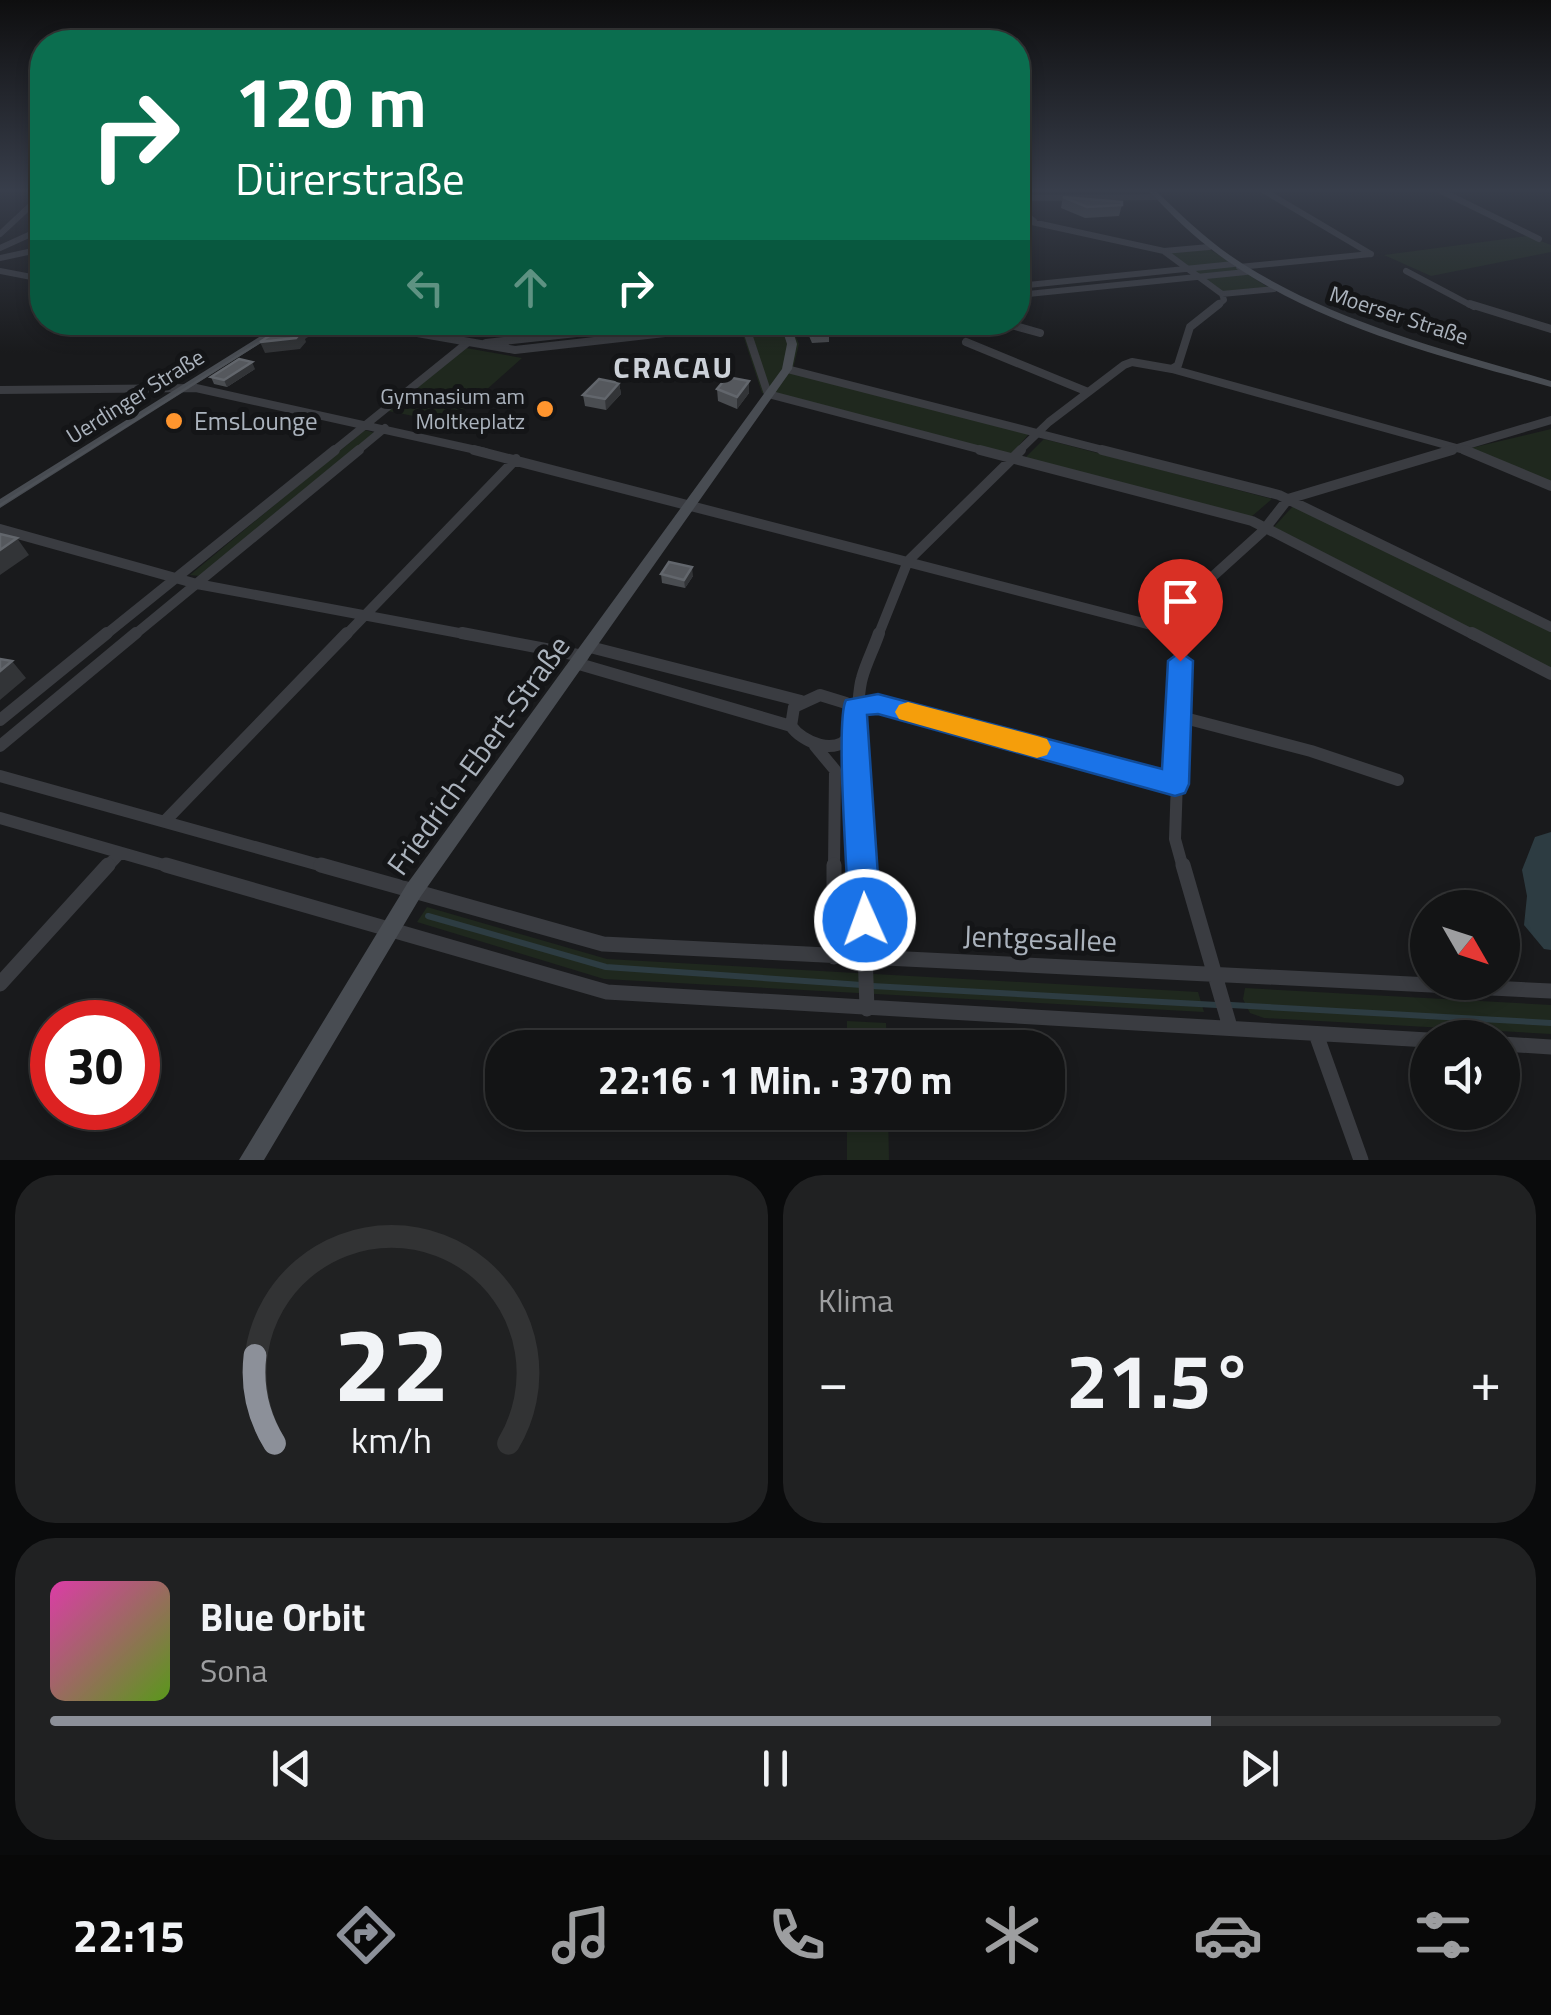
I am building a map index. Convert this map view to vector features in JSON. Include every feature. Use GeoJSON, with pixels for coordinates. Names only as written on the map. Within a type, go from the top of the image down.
{"type":"FeatureCollection","features":[{"type":"Feature","properties":{"kind":"main road","name":"Moerser Straße"},"geometry":{"type":"LineString","coordinates":[[1206,244],[1274,289],[1329,316],[1551,384]]}},
{"type":"Feature","properties":{"kind":"main road","name":"Uerdinger Straße"},"geometry":{"type":"LineString","coordinates":[[0,504],[266,335]]}},
{"type":"Feature","properties":{"kind":"main road"},"geometry":{"type":"LineString","coordinates":[[787,369],[792,344],[789,335]]}},
{"type":"Feature","properties":{"kind":"main road","name":"Friedrich-Ebert-Straße"},"geometry":{"type":"LineString","coordinates":[[251,1160],[414,890],[787,369]]}},
{"type":"Feature","properties":{"kind":"street"},"geometry":{"type":"LineString","coordinates":[[1130,244],[1164,252],[1209,247]]}},
{"type":"Feature","properties":{"kind":"street"},"geometry":{"type":"LineString","coordinates":[[1030,295],[1371,254],[1354,244]]}},
{"type":"Feature","properties":{"kind":"street"},"geometry":{"type":"LineString","coordinates":[[0,258],[30,252]]}},
{"type":"Feature","properties":{"kind":"street"},"geometry":{"type":"LineString","coordinates":[[1164,252],[1222,294],[1224,300],[1190,327],[1178,365],[1172,369]]}},
{"type":"Feature","properties":{"kind":"street"},"geometry":{"type":"LineString","coordinates":[[1030,285],[1186,268],[1240,268]]}},
{"type":"Feature","properties":{"kind":"street"},"geometry":{"type":"LineString","coordinates":[[0,271],[30,276]]}},
{"type":"Feature","properties":{"kind":"street"},"geometry":{"type":"LineString","coordinates":[[1406,271],[1479,309],[1551,330]]}},
{"type":"Feature","properties":{"kind":"street"},"geometry":{"type":"LineString","coordinates":[[1222,294],[1274,289]]}},
{"type":"Feature","properties":{"kind":"street"},"geometry":{"type":"LineString","coordinates":[[1030,330],[1040,333]]}},
{"type":"Feature","properties":{"kind":"street"},"geometry":{"type":"LineString","coordinates":[[426,335],[505,350],[656,335]]}},
{"type":"Feature","properties":{"kind":"street"},"geometry":{"type":"LineString","coordinates":[[0,720],[472,343],[554,335]]}},
{"type":"Feature","properties":{"kind":"street"},"geometry":{"type":"LineString","coordinates":[[748,335],[768,394],[1266,527],[1551,674]]}},
{"type":"Feature","properties":{"kind":"street"},"geometry":{"type":"LineString","coordinates":[[966,342],[1088,392]]}},
{"type":"Feature","properties":{"kind":"street"},"geometry":{"type":"LineString","coordinates":[[867,1010],[859,769],[852,734],[861,680],[908,561],[1016,460],[1041,435],[1048,422],[1132,362],[1172,369],[1459,447],[1551,486]]}},
{"type":"Feature","properties":{"kind":"street"},"geometry":{"type":"LineString","coordinates":[[787,369],[1288,498],[1551,627]]}},
{"type":"Feature","properties":{"kind":"street"},"geometry":{"type":"LineString","coordinates":[[0,390],[187,387],[368,424],[1182,633]]}},
{"type":"Feature","properties":{"kind":"street"},"geometry":{"type":"LineString","coordinates":[[1230,1027],[1176,839],[1177,716],[1186,611],[1200,588],[1266,527],[1288,498],[1551,420]]}},
{"type":"Feature","properties":{"kind":"street"},"geometry":{"type":"LineString","coordinates":[[0,746],[385,428]]}},
{"type":"Feature","properties":{"kind":"street"},"geometry":{"type":"LineString","coordinates":[[167,819],[516,459]]}},
{"type":"Feature","properties":{"kind":"street"},"geometry":{"type":"LineString","coordinates":[[0,530],[197,584],[802,701],[834,697],[855,711]]}},
{"type":"Feature","properties":{"kind":"street"},"geometry":{"type":"LineString","coordinates":[[584,656],[791,726]]}},
{"type":"Feature","properties":{"kind":"street"},"geometry":{"type":"LineString","coordinates":[[802,701],[791,714],[791,726],[835,770],[834,957]]}},
{"type":"Feature","properties":{"kind":"street"},"geometry":{"type":"LineString","coordinates":[[855,711],[878,704],[1175,784]]}},
{"type":"Feature","properties":{"kind":"street"},"geometry":{"type":"LineString","coordinates":[[1177,716],[1310,751],[1398,780]]}},
{"type":"Feature","properties":{"kind":"street"},"geometry":{"type":"LineString","coordinates":[[815,746],[843,742],[852,734]]}},
{"type":"Feature","properties":{"kind":"street","name":"Jentgesallee"},"geometry":{"type":"LineString","coordinates":[[0,776],[167,819],[603,944],[1551,991]]}},
{"type":"Feature","properties":{"kind":"street"},"geometry":{"type":"LineString","coordinates":[[0,818],[606,992],[1410,1039]]}},
{"type":"Feature","properties":{"kind":"street"},"geometry":{"type":"LineString","coordinates":[[0,984],[119,854]]}},
{"type":"Feature","properties":{"kind":"street"},"geometry":{"type":"LineString","coordinates":[[1316,1034],[1361,1160]]}},
{"type":"Feature","properties":{"kind":"street"},"geometry":{"type":"LineString","coordinates":[[1520,1045],[1551,1047]]}},
{"type":"Feature","properties":{"kind":"green space"},"geometry":{"type":"Polygon","coordinates":[[[1466,244],[1551,245],[1551,252],[1431,276],[1384,255],[1466,244]]]}},
{"type":"Feature","properties":{"kind":"green space"},"geometry":{"type":"Polygon","coordinates":[[[1208,248],[1269,288],[1223,293],[1168,253],[1208,248]]]}},
{"type":"Feature","properties":{"kind":"green space"},"geometry":{"type":"Polygon","coordinates":[[[743,335],[795,335],[799,344],[793,369],[1033,429],[1010,456],[762,393],[743,335]]]}},
{"type":"Feature","properties":{"kind":"green space"},"geometry":{"type":"Polygon","coordinates":[[[466,348],[522,358],[449,423],[388,411],[466,348]]]}},
{"type":"Feature","properties":{"kind":"green space"},"geometry":{"type":"Polygon","coordinates":[[[1551,429],[1551,482],[1471,448],[1551,429]]]}},
{"type":"Feature","properties":{"kind":"green space"},"geometry":{"type":"Polygon","coordinates":[[[365,430],[375,433],[200,576],[190,575],[365,430]]]}},
{"type":"Feature","properties":{"kind":"green space"},"geometry":{"type":"Polygon","coordinates":[[[1044,439],[1272,499],[1251,517],[1025,458],[1044,439]]]}},
{"type":"Feature","properties":{"kind":"green space"},"geometry":{"type":"Polygon","coordinates":[[[1294,505],[1551,631],[1551,670],[1274,527],[1294,505]]]}},
{"type":"Feature","properties":{"kind":"green space"},"geometry":{"type":"Polygon","coordinates":[[[427,907],[607,959],[1198,992],[1204,1012],[604,979],[417,922],[427,907]]]}},
{"type":"Feature","properties":{"kind":"green space"},"geometry":{"type":"Polygon","coordinates":[[[1245,988],[1551,1005],[1551,1034],[1520,1032],[1520,1020],[1410,1020],[1410,1026],[1264,1018],[1250,1013],[1243,999],[1245,988]]]}},
{"type":"Feature","properties":{"kind":"green space"},"geometry":{"type":"Polygon","coordinates":[[[847,1021],[886,1023],[886,1030],[847,1030],[847,1021]]]}},
{"type":"Feature","properties":{"kind":"green space"},"geometry":{"type":"Polygon","coordinates":[[[847,1130],[888,1130],[889,1160],[847,1160],[847,1130]]]}},
{"type":"Feature","properties":{"kind":"shaded area"},"geometry":{"type":"Polygon","coordinates":[[[1551,832],[1551,950],[1544,949],[1524,925],[1527,896],[1522,870],[1535,837],[1551,832]]]}},
{"type":"Feature","properties":{"kind":"building"},"geometry":{"type":"Polygon","coordinates":[[[271,335],[299,335],[296,338],[260,342],[271,335]]]}},
{"type":"Feature","properties":{"kind":"building"},"geometry":{"type":"Polygon","coordinates":[[[239,359],[252,362],[224,380],[211,377],[239,359]]]}},
{"type":"Feature","properties":{"kind":"building"},"geometry":{"type":"Polygon","coordinates":[[[727,377],[749,381],[737,397],[717,389],[727,377]]]}},
{"type":"Feature","properties":{"kind":"building"},"geometry":{"type":"Polygon","coordinates":[[[599,379],[619,383],[605,399],[583,395],[599,379]]]}},
{"type":"Feature","properties":{"kind":"building"},"geometry":{"type":"Polygon","coordinates":[[[0,534],[17,538],[0,550],[0,534]]]}},
{"type":"Feature","properties":{"kind":"building"},"geometry":{"type":"Polygon","coordinates":[[[669,562],[692,567],[684,580],[661,574],[669,562]]]}},
{"type":"Feature","properties":{"kind":"building"},"geometry":{"type":"Polygon","coordinates":[[[0,659],[12,661],[0,671],[0,659]]]}},
{"type":"Feature","properties":{"kind":"waterway"},"geometry":{"type":"LineString","coordinates":[[428,916],[606,967],[862,985]]}},
{"type":"Feature","properties":{"kind":"waterway"},"geometry":{"type":"LineString","coordinates":[[872,986],[1217,1005]]}},
{"type":"Feature","properties":{"kind":"waterway"},"geometry":{"type":"LineString","coordinates":[[1231,1005],[1551,1023]]}},
{"type":"Feature","properties":{"kind":"tram line"},"geometry":{"type":"LineString","coordinates":[[0,505],[271,335]]}},
{"type":"Feature","properties":{"kind":"slow traffic"},"geometry":{"type":"LineString","coordinates":[[908,712],[1037,747]]}},
{"type":"Feature","properties":{"kind":"place","name":"Gymnasium am Moltkeplatz"},"geometry":{"type":"Point","coordinates":[545,409]}},
{"type":"Feature","properties":{"kind":"place","name":"EmsLounge"},"geometry":{"type":"Point","coordinates":[174,421]}},
{"type":"Feature","properties":{"kind":"district","name":"CRACAU"},"geometry":{"type":"Point","coordinates":[674,367]}},
{"type":"Feature","properties":{"kind":"route"},"geometry":{"type":"LineString","coordinates":[[865,920],[859,769],[852,734],[855,707],[878,704],[1175,784],[1180,661]]}}]}
